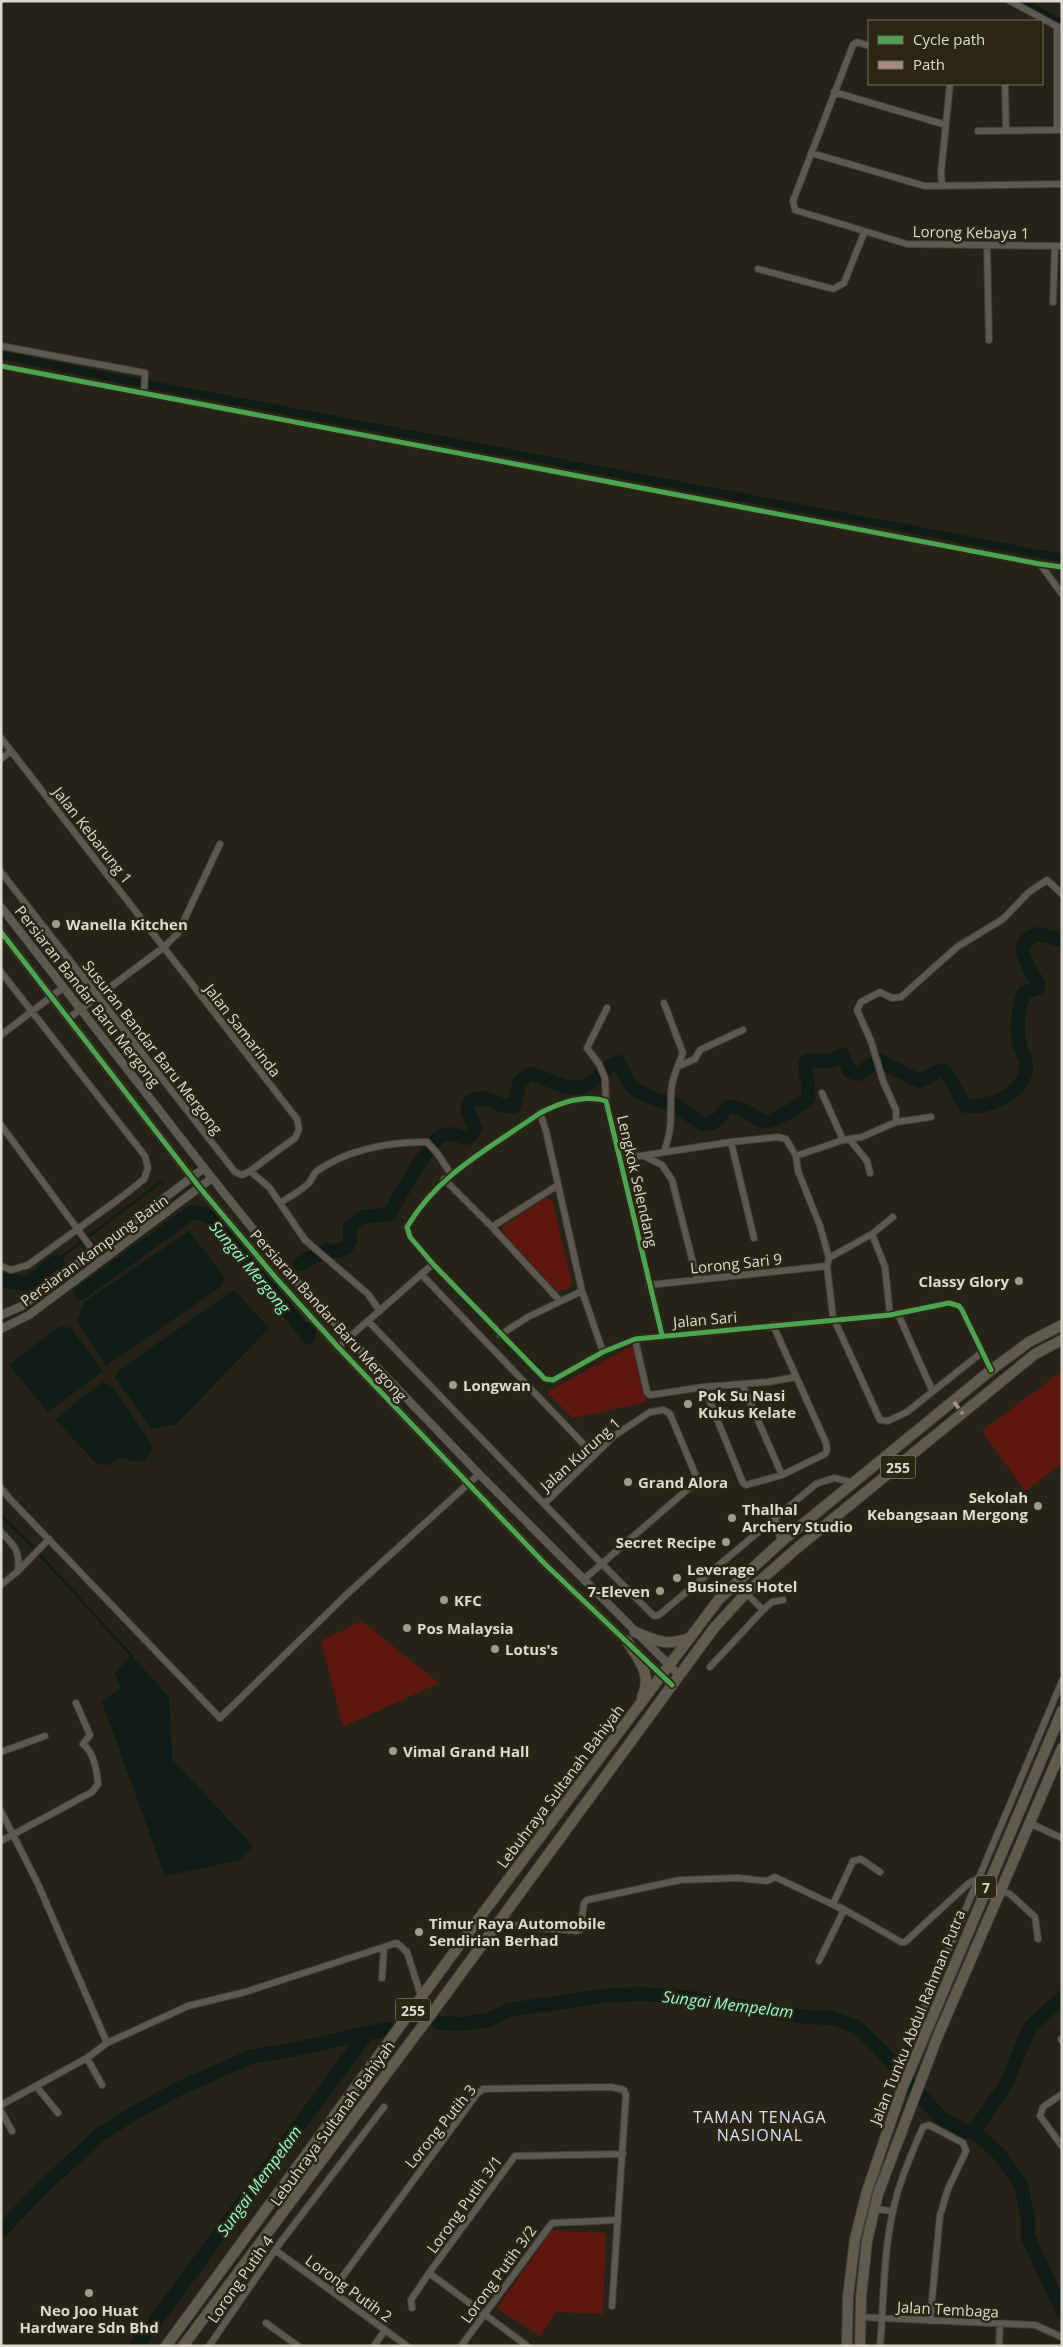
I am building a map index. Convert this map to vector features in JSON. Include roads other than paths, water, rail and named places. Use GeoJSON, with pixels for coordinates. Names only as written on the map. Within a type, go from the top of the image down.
{"type":"FeatureCollection","features":[{"type":"Feature","properties":{"kind":"main road","name":"Lebuhraya Sultanah Bahiyah"},"geometry":{"type":"LineString","coordinates":[[166,2346],[422,1999],[474,1925],[719,1599],[781,1542],[991,1370],[1028,1342],[1062,1325]]}},
{"type":"Feature","properties":{"kind":"main road","name":"Lebuhraya Sultanah Bahiyah"},"geometry":{"type":"LineString","coordinates":[[184,2346],[498,1924],[714,1628],[746,1593],[796,1549],[1035,1354],[1062,1340]]}},
{"type":"Feature","properties":{"kind":"main road"},"geometry":{"type":"LineString","coordinates":[[635,1632],[670,1644],[690,1638]]}},
{"type":"Feature","properties":{"kind":"main road"},"geometry":{"type":"LineString","coordinates":[[627,1641],[647,1677],[646,1689],[635,1711]]}},
{"type":"Feature","properties":{"kind":"main road","name":"Jalan Tunku Abdul Rahman Putra"},"geometry":{"type":"LineString","coordinates":[[847,2346],[848,2297],[855,2239],[867,2191],[902,2089],[983,1881],[1062,1711]]}},
{"type":"Feature","properties":{"kind":"main road","name":"Jalan Tunku Abdul Rahman Putra"},"geometry":{"type":"LineString","coordinates":[[860,2346],[860,2317],[867,2241],[874,2209],[922,2078],[999,1890],[1058,1765],[1062,1748]]}},
{"type":"Feature","properties":{"kind":"main road"},"geometry":{"type":"LineString","coordinates":[[289,2177],[303,2188]]}},
{"type":"Feature","properties":{"kind":"street"},"geometry":{"type":"LineString","coordinates":[[978,131],[1060,130],[1059,28],[1010,1]]}},
{"type":"Feature","properties":{"kind":"street"},"geometry":{"type":"LineString","coordinates":[[868,46],[857,42],[853,45],[811,152],[925,186],[942,184],[1062,184]]}},
{"type":"Feature","properties":{"kind":"street"},"geometry":{"type":"LineString","coordinates":[[942,184],[941,174],[950,85]]}},
{"type":"Feature","properties":{"kind":"street"},"geometry":{"type":"LineString","coordinates":[[1005,85],[1006,130]]}},
{"type":"Feature","properties":{"kind":"street"},"geometry":{"type":"LineString","coordinates":[[834,92],[946,125]]}},
{"type":"Feature","properties":{"kind":"street","name":"Lorong Kebaya 1"},"geometry":{"type":"LineString","coordinates":[[811,152],[793,201],[795,210],[864,233],[907,244],[1059,246]]}},
{"type":"Feature","properties":{"kind":"street"},"geometry":{"type":"LineString","coordinates":[[758,269],[833,289],[844,283],[864,233]]}},
{"type":"Feature","properties":{"kind":"street"},"geometry":{"type":"LineString","coordinates":[[987,246],[989,340]]}},
{"type":"Feature","properties":{"kind":"street"},"geometry":{"type":"LineString","coordinates":[[1053,302],[1059,246]]}},
{"type":"Feature","properties":{"kind":"street"},"geometry":{"type":"LineString","coordinates":[[1,346],[145,373],[144,394]]}},
{"type":"Feature","properties":{"kind":"street"},"geometry":{"type":"LineString","coordinates":[[1,366],[1062,567]]}},
{"type":"Feature","properties":{"kind":"street"},"geometry":{"type":"LineString","coordinates":[[1040,564],[1062,594]]}},
{"type":"Feature","properties":{"kind":"street","name":"Jalan Kebarung 1"},"geometry":{"type":"LineString","coordinates":[[1,738],[164,947]]}},
{"type":"Feature","properties":{"kind":"street"},"geometry":{"type":"LineString","coordinates":[[1,759],[12,751]]}},
{"type":"Feature","properties":{"kind":"street"},"geometry":{"type":"LineString","coordinates":[[69,1018],[164,947],[178,933],[220,844]]}},
{"type":"Feature","properties":{"kind":"street","name":"Susuran Bandar Baru Mergong"},"geometry":{"type":"LineString","coordinates":[[1,872],[235,1172],[242,1175],[250,1171]]}},
{"type":"Feature","properties":{"kind":"street"},"geometry":{"type":"LineString","coordinates":[[896,1122],[896,1110],[858,1010],[862,1002],[880,992],[892,998],[901,998],[958,947],[1003,919],[1029,892],[1044,881],[1047,880],[1062,894]]}},
{"type":"Feature","properties":{"kind":"street","name":"Persiaran Bandar Baru Mergong"},"geometry":{"type":"LineString","coordinates":[[1,907],[204,1168],[285,1268],[348,1338],[479,1474],[679,1675]]}},
{"type":"Feature","properties":{"kind":"street","name":"Persiaran Bandar Baru Mergong"},"geometry":{"type":"LineString","coordinates":[[1,932],[200,1188],[275,1277],[338,1347],[545,1564],[672,1686]]}},
{"type":"Feature","properties":{"kind":"street","name":"Jalan Samarinda"},"geometry":{"type":"LineString","coordinates":[[164,947],[297,1119],[299,1129],[296,1138],[250,1171]]}},
{"type":"Feature","properties":{"kind":"street"},"geometry":{"type":"LineString","coordinates":[[1,972],[147,1161],[148,1173],[144,1179],[79,1231],[28,1265],[11,1270],[1,1266]]}},
{"type":"Feature","properties":{"kind":"street"},"geometry":{"type":"LineString","coordinates":[[1,1035],[64,987]]}},
{"type":"Feature","properties":{"kind":"street"},"geometry":{"type":"LineString","coordinates":[[664,1003],[683,1053],[679,1066],[675,1071],[671,1094],[671,1133],[664,1152]]}},
{"type":"Feature","properties":{"kind":"street"},"geometry":{"type":"LineString","coordinates":[[606,1101],[605,1078],[599,1064],[590,1054],[587,1045],[607,1008]]}},
{"type":"Feature","properties":{"kind":"street"},"geometry":{"type":"LineString","coordinates":[[679,1066],[695,1059],[700,1050],[743,1030]]}},
{"type":"Feature","properties":{"kind":"street"},"geometry":{"type":"LineString","coordinates":[[822,1092],[847,1140],[867,1162],[870,1173]]}},
{"type":"Feature","properties":{"kind":"street","name":"Lengkok Selendang"},"geometry":{"type":"LineString","coordinates":[[408,1232],[408,1227],[414,1216],[444,1179],[540,1113],[552,1107],[582,1099],[596,1098],[606,1101],[662,1335]]}},
{"type":"Feature","properties":{"kind":"street"},"geometry":{"type":"LineString","coordinates":[[540,1113],[546,1131],[582,1291],[602,1352]]}},
{"type":"Feature","properties":{"kind":"street"},"geometry":{"type":"LineString","coordinates":[[796,1156],[862,1137],[896,1122],[931,1116]]}},
{"type":"Feature","properties":{"kind":"street"},"geometry":{"type":"LineString","coordinates":[[1,1125],[101,1261]]}},
{"type":"Feature","properties":{"kind":"street"},"geometry":{"type":"LineString","coordinates":[[620,1159],[731,1142],[778,1137],[786,1139],[796,1156],[798,1171],[817,1218],[829,1258],[827,1266],[835,1321],[880,1420],[888,1421],[907,1412],[932,1390],[982,1353]]}},
{"type":"Feature","properties":{"kind":"street"},"geometry":{"type":"LineString","coordinates":[[280,1203],[306,1185],[315,1172],[339,1159],[388,1143],[427,1142],[437,1152],[451,1174]]}},
{"type":"Feature","properties":{"kind":"street"},"geometry":{"type":"LineString","coordinates":[[731,1142],[754,1238]]}},
{"type":"Feature","properties":{"kind":"street"},"geometry":{"type":"LineString","coordinates":[[643,1155],[662,1165],[672,1180],[696,1279]]}},
{"type":"Feature","properties":{"kind":"street","name":"Persiaran Kampung Batin"},"geometry":{"type":"LineString","coordinates":[[1,1315],[22,1306],[204,1168]]}},
{"type":"Feature","properties":{"kind":"street"},"geometry":{"type":"LineString","coordinates":[[250,1171],[269,1187],[301,1236],[327,1260],[344,1271],[368,1294],[380,1311]]}},
{"type":"Feature","properties":{"kind":"street","name":"Persiaran Kampung Batin"},"geometry":{"type":"LineString","coordinates":[[1,1329],[29,1316],[212,1178]]}},
{"type":"Feature","properties":{"kind":"street"},"geometry":{"type":"LineString","coordinates":[[444,1179],[492,1227],[560,1301]]}},
{"type":"Feature","properties":{"kind":"street"},"geometry":{"type":"LineString","coordinates":[[492,1227],[558,1185]]}},
{"type":"Feature","properties":{"kind":"street"},"geometry":{"type":"LineString","coordinates":[[829,1258],[872,1234],[892,1217]]}},
{"type":"Feature","properties":{"kind":"street","name":"Jalan Sari"},"geometry":{"type":"LineString","coordinates":[[408,1232],[434,1264],[500,1335],[545,1379],[552,1380],[602,1352],[635,1339],[662,1335],[835,1321],[954,1304],[962,1310],[991,1370]]}},
{"type":"Feature","properties":{"kind":"street"},"geometry":{"type":"LineString","coordinates":[[872,1234],[885,1267],[894,1314],[932,1390]]}},
{"type":"Feature","properties":{"kind":"street"},"geometry":{"type":"LineString","coordinates":[[338,1347],[434,1264]]}},
{"type":"Feature","properties":{"kind":"street","name":"Lorong Sari 9"},"geometry":{"type":"LineString","coordinates":[[649,1285],[827,1266]]}},
{"type":"Feature","properties":{"kind":"street"},"geometry":{"type":"LineString","coordinates":[[421,1274],[594,1455]]}},
{"type":"Feature","properties":{"kind":"street"},"geometry":{"type":"LineString","coordinates":[[500,1335],[528,1317],[582,1291]]}},
{"type":"Feature","properties":{"kind":"street"},"geometry":{"type":"LineString","coordinates":[[368,1321],[654,1616],[659,1615],[758,1531],[822,1480],[834,1478],[855,1483]]}},
{"type":"Feature","properties":{"kind":"street"},"geometry":{"type":"LineString","coordinates":[[704,1386],[743,1484],[750,1485],[782,1475],[824,1454],[827,1450],[826,1443],[774,1325]]}},
{"type":"Feature","properties":{"kind":"street"},"geometry":{"type":"LineString","coordinates":[[635,1339],[648,1394],[704,1386],[742,1384],[796,1377]]}},
{"type":"Feature","properties":{"kind":"street"},"geometry":{"type":"LineString","coordinates":[[742,1384],[782,1475]]}},
{"type":"Feature","properties":{"kind":"street","name":"Jalan Kurung 1"},"geometry":{"type":"LineString","coordinates":[[544,1504],[614,1436],[650,1412],[664,1410],[670,1414],[696,1482],[602,1564]]}},
{"type":"Feature","properties":{"kind":"street"},"geometry":{"type":"LineString","coordinates":[[1,1488],[220,1718],[345,1596],[479,1474]]}},
{"type":"Feature","properties":{"kind":"street"},"geometry":{"type":"LineString","coordinates":[[775,1518],[781,1542]]}},
{"type":"Feature","properties":{"kind":"street"},"geometry":{"type":"LineString","coordinates":[[1,1532],[15,1547],[20,1558],[18,1571]]}},
{"type":"Feature","properties":{"kind":"street"},"geometry":{"type":"LineString","coordinates":[[1,1585],[49,1540]]}},
{"type":"Feature","properties":{"kind":"street"},"geometry":{"type":"LineString","coordinates":[[583,1580],[602,1564]]}},
{"type":"Feature","properties":{"kind":"street"},"geometry":{"type":"LineString","coordinates":[[746,1593],[763,1610]]}},
{"type":"Feature","properties":{"kind":"street"},"geometry":{"type":"LineString","coordinates":[[710,1667],[763,1610],[772,1602],[783,1600]]}},
{"type":"Feature","properties":{"kind":"street"},"geometry":{"type":"LineString","coordinates":[[498,1924],[577,1932],[580,1930],[584,1903],[587,1900],[665,1882],[694,1878],[738,1878],[766,1881],[775,1877],[837,1906],[901,1942],[905,1942],[969,1883],[983,1881],[1062,1681]]}},
{"type":"Feature","properties":{"kind":"street"},"geometry":{"type":"LineString","coordinates":[[1,1840],[92,1792],[98,1784],[94,1760],[88,1748],[83,1744],[90,1735],[89,1729],[76,1703]]}},
{"type":"Feature","properties":{"kind":"street"},"geometry":{"type":"LineString","coordinates":[[1,1752],[45,1736]]}},
{"type":"Feature","properties":{"kind":"street"},"geometry":{"type":"LineString","coordinates":[[1,1811],[38,1884],[108,2043]]}},
{"type":"Feature","properties":{"kind":"street"},"geometry":{"type":"LineString","coordinates":[[1029,1823],[1062,1838]]}},
{"type":"Feature","properties":{"kind":"street"},"geometry":{"type":"LineString","coordinates":[[837,1906],[853,1860],[861,1859],[880,1872]]}},
{"type":"Feature","properties":{"kind":"street"},"geometry":{"type":"LineString","coordinates":[[999,1890],[1010,1894],[1035,1917],[1038,1939]]}},
{"type":"Feature","properties":{"kind":"street"},"geometry":{"type":"LineString","coordinates":[[820,1961],[842,1914],[837,1906]]}},
{"type":"Feature","properties":{"kind":"street"},"geometry":{"type":"LineString","coordinates":[[1,2105],[87,2058],[108,2043],[188,2006],[245,1992],[397,1943],[407,1952],[422,1999]]}},
{"type":"Feature","properties":{"kind":"street"},"geometry":{"type":"LineString","coordinates":[[382,1978],[384,1948]]}},
{"type":"Feature","properties":{"kind":"street"},"geometry":{"type":"LineString","coordinates":[[87,2058],[102,2085]]}},
{"type":"Feature","properties":{"kind":"street"},"geometry":{"type":"LineString","coordinates":[[36,2086],[58,2113]]}},
{"type":"Feature","properties":{"kind":"street","name":"Lorong Putih 3"},"geometry":{"type":"LineString","coordinates":[[332,2291],[483,2088],[612,2087],[624,2090],[626,2095],[623,2154]]}},
{"type":"Feature","properties":{"kind":"street"},"geometry":{"type":"LineString","coordinates":[[1062,2094],[1043,2107],[1040,2116],[1062,2146]]}},
{"type":"Feature","properties":{"kind":"street","name":"Lorong Putih 4"},"geometry":{"type":"LineString","coordinates":[[209,2346],[275,2250],[384,2108]]}},
{"type":"Feature","properties":{"kind":"street"},"geometry":{"type":"LineString","coordinates":[[1,2111],[12,2131]]}},
{"type":"Feature","properties":{"kind":"street"},"geometry":{"type":"LineString","coordinates":[[880,2346],[886,2255],[893,2211],[903,2174],[923,2127],[929,2124],[963,2143],[966,2151],[948,2189],[940,2215],[930,2321]]}},
{"type":"Feature","properties":{"kind":"street"},"geometry":{"type":"LineString","coordinates":[[612,2306],[623,2154]]}},
{"type":"Feature","properties":{"kind":"street","name":"Lorong Putih 3/1"},"geometry":{"type":"LineString","coordinates":[[412,2308],[411,2300],[429,2273],[515,2156],[623,2154]]}},
{"type":"Feature","properties":{"kind":"street"},"geometry":{"type":"LineString","coordinates":[[874,2209],[893,2211]]}},
{"type":"Feature","properties":{"kind":"street","name":"Lorong Putih 3/2"},"geometry":{"type":"LineString","coordinates":[[461,2346],[552,2223],[618,2220]]}},
{"type":"Feature","properties":{"kind":"street","name":"Lorong Putih 2"},"geometry":{"type":"LineString","coordinates":[[275,2250],[408,2346]]}},
{"type":"Feature","properties":{"kind":"street"},"geometry":{"type":"LineString","coordinates":[[429,2273],[483,2315],[526,2345]]}},
{"type":"Feature","properties":{"kind":"street","name":"Jalan Tembaga"},"geometry":{"type":"LineString","coordinates":[[860,2317],[1034,2325],[1061,2335]]}},
{"type":"Feature","properties":{"kind":"street"},"geometry":{"type":"LineString","coordinates":[[266,2323],[294,2345]]}},
{"type":"Feature","properties":{"kind":"street"},"geometry":{"type":"LineString","coordinates":[[999,2346],[1000,2324]]}},
{"type":"Feature","properties":{"kind":"street"},"geometry":{"type":"LineString","coordinates":[[374,2346],[386,2330]]}},
{"type":"Feature","properties":{"kind":"waterway"},"geometry":{"type":"LineString","coordinates":[[1021,1],[1062,24]]}},
{"type":"Feature","properties":{"kind":"waterway"},"geometry":{"type":"LineString","coordinates":[[1,355],[1062,558]]}},
{"type":"Feature","properties":{"kind":"waterway","name":"Sungai Mergong"},"geometry":{"type":"LineString","coordinates":[[300,1264],[326,1250],[337,1251],[346,1248],[350,1241],[350,1227],[363,1217],[390,1214],[414,1171],[437,1139],[445,1134],[466,1138],[472,1134],[475,1127],[468,1113],[468,1104],[479,1098],[485,1098],[501,1105],[514,1106],[520,1082],[530,1074],[577,1088],[593,1081],[607,1068],[618,1062],[629,1083],[638,1091],[655,1099],[674,1104],[704,1125],[712,1123],[719,1118],[727,1107],[740,1108],[758,1119],[767,1121],[782,1116],[808,1099],[809,1089],[805,1071],[806,1062],[812,1060],[831,1061],[843,1055],[849,1071],[858,1074],[878,1060],[919,1081],[943,1070],[950,1078],[966,1106],[985,1105],[995,1102],[1004,1098],[1019,1085],[1024,1077],[1026,1068],[1018,1035],[1019,1013],[1024,992],[1038,988],[1038,984],[1024,957],[1024,944],[1029,938],[1038,934],[1062,940]]}},
{"type":"Feature","properties":{"kind":"waterway"},"geometry":{"type":"LineString","coordinates":[[56,1261],[162,1181]]}},
{"type":"Feature","properties":{"kind":"waterway","name":"Sungai Mergong"},"geometry":{"type":"LineString","coordinates":[[81,1293],[192,1212],[205,1214],[214,1221],[309,1337],[309,1330]]}},
{"type":"Feature","properties":{"kind":"waterway","name":"Sungai Mergong"},"geometry":{"type":"LineString","coordinates":[[1,1280],[28,1284],[56,1261],[57,1263]]}},
{"type":"Feature","properties":{"kind":"waterway"},"geometry":{"type":"LineString","coordinates":[[1,1515],[33,1547]]}},
{"type":"Feature","properties":{"kind":"waterway"},"geometry":{"type":"LineString","coordinates":[[40,1555],[131,1655]]}},
{"type":"Feature","properties":{"kind":"waterway","name":"Sungai Mempelam"},"geometry":{"type":"LineString","coordinates":[[439,2023],[463,2024],[491,2019],[509,2010],[602,1996],[637,1994],[675,1996],[807,2017],[832,2018],[857,2027],[879,2048],[938,2115],[965,2132],[974,2131]]}},
{"type":"Feature","properties":{"kind":"waterway"},"geometry":{"type":"LineString","coordinates":[[974,2131],[1006,2084],[1030,2027],[1062,1998]]}},
{"type":"Feature","properties":{"kind":"waterway","name":"Sungai Mempelam"},"geometry":{"type":"LineString","coordinates":[[137,2346],[367,2033],[388,2029]]}},
{"type":"Feature","properties":{"kind":"waterway"},"geometry":{"type":"LineString","coordinates":[[1,2231],[42,2188],[101,2134],[134,2113],[182,2087],[253,2056],[291,2050],[367,2033]]}},
{"type":"Feature","properties":{"kind":"waterway"},"geometry":{"type":"LineString","coordinates":[[974,2131],[999,2154],[1021,2185],[1028,2219],[1028,2237],[1062,2310]]}},
{"type":"Feature","properties":{"kind":"place","name":"Wanella Kitchen"},"geometry":{"type":"Point","coordinates":[56,924]}},
{"type":"Feature","properties":{"kind":"place","name":"Classy Glory"},"geometry":{"type":"Point","coordinates":[1019,1281]}},
{"type":"Feature","properties":{"kind":"place","name":"Longwan"},"geometry":{"type":"Point","coordinates":[453,1385]}},
{"type":"Feature","properties":{"kind":"place","name":"Pok Su Nasi Kukus Kelate"},"geometry":{"type":"Point","coordinates":[688,1404]}},
{"type":"Feature","properties":{"kind":"place","name":"Grand Alora"},"geometry":{"type":"Point","coordinates":[628,1482]}},
{"type":"Feature","properties":{"kind":"place","name":"Sekolah Kebangsaan Mergong"},"geometry":{"type":"Point","coordinates":[1038,1506]}},
{"type":"Feature","properties":{"kind":"place","name":"Thalhal Archery Studio"},"geometry":{"type":"Point","coordinates":[732,1518]}},
{"type":"Feature","properties":{"kind":"place","name":"Secret Recipe"},"geometry":{"type":"Point","coordinates":[726,1542]}},
{"type":"Feature","properties":{"kind":"place","name":"Leverage Business Hotel"},"geometry":{"type":"Point","coordinates":[677,1578]}},
{"type":"Feature","properties":{"kind":"place","name":"7-Eleven"},"geometry":{"type":"Point","coordinates":[660,1591]}},
{"type":"Feature","properties":{"kind":"place","name":"KFC"},"geometry":{"type":"Point","coordinates":[444,1600]}},
{"type":"Feature","properties":{"kind":"place","name":"Pos Malaysia"},"geometry":{"type":"Point","coordinates":[407,1628]}},
{"type":"Feature","properties":{"kind":"place","name":"Lotus's"},"geometry":{"type":"Point","coordinates":[495,1649]}},
{"type":"Feature","properties":{"kind":"place","name":"Vimal Grand Hall"},"geometry":{"type":"Point","coordinates":[393,1751]}},
{"type":"Feature","properties":{"kind":"place","name":"Timur Raya Automobile Sendirian Berhad"},"geometry":{"type":"Point","coordinates":[419,1932]}},
{"type":"Feature","properties":{"kind":"place","name":"Neo Joo Huat Hardware Sdn Bhd"},"geometry":{"type":"Point","coordinates":[89,2293]}},
{"type":"Feature","properties":{"kind":"district","name":"TAMAN TENAGA NASIONAL"},"geometry":{"type":"Point","coordinates":[760,2126]}}]}
